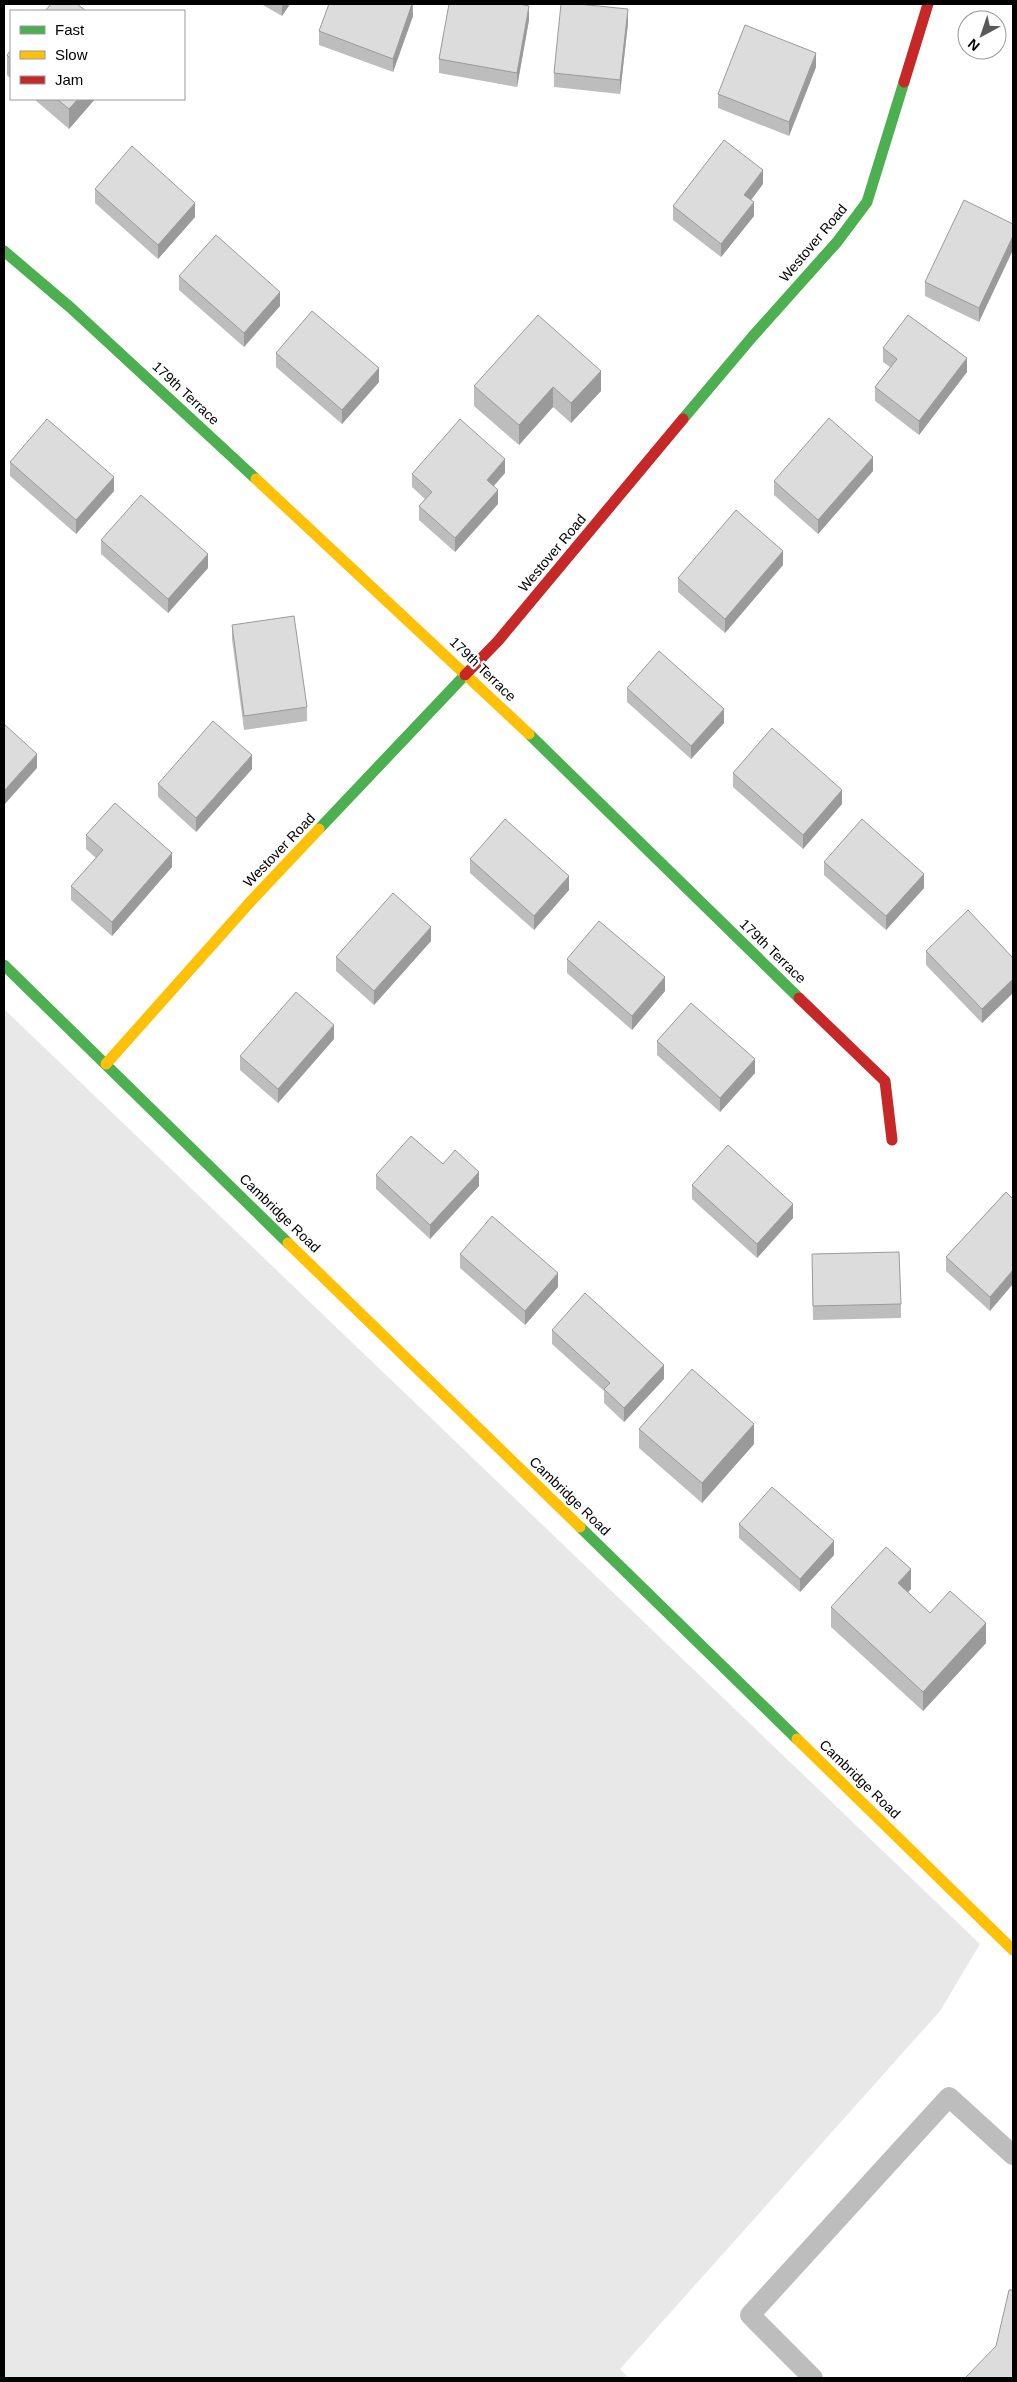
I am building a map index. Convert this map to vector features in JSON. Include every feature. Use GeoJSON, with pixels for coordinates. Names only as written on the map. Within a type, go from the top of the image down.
{"type":"FeatureCollection","features":[{"type":"Feature","properties":{"kind":"street","name":"Westover Road"},"geometry":{"type":"LineString","coordinates":[[106,1064],[252,900],[498,641],[753,336],[837,242],[867,202],[928,4]]}},
{"type":"Feature","properties":{"kind":"street","name":"179th Terrace"},"geometry":{"type":"LineString","coordinates":[[4,251],[71,308],[467,674],[885,1081],[892,1140]]}},
{"type":"Feature","properties":{"kind":"street","name":"Cambridge Road"},"geometry":{"type":"LineString","coordinates":[[4,965],[1013,1950]]}},
{"type":"Feature","properties":{"kind":"lane"},"geometry":{"type":"LineString","coordinates":[[813,2378],[750,2315],[949,2097],[1013,2155]]}},
{"type":"Feature","properties":{"kind":"shaded area"},"geometry":{"type":"Polygon","coordinates":[[[4,1009],[980,1944],[940,2011],[620,2369],[629,2378],[4,2378],[4,1009]]]}},
{"type":"Feature","properties":{"kind":"building"},"geometry":{"type":"Polygon","coordinates":[[[51,4],[77,4],[85,10],[46,10],[51,4]]]}},
{"type":"Feature","properties":{"kind":"building"},"geometry":{"type":"Polygon","coordinates":[[[329,4],[412,4],[393,59],[319,31],[329,4]]]}},
{"type":"Feature","properties":{"kind":"building"},"geometry":{"type":"Polygon","coordinates":[[[449,4],[519,4],[529,6],[517,73],[439,59],[449,4]]]}},
{"type":"Feature","properties":{"kind":"building"},"geometry":{"type":"Polygon","coordinates":[[[561,4],[628,9],[620,80],[554,73],[561,4]]]}},
{"type":"Feature","properties":{"kind":"building"},"geometry":{"type":"Polygon","coordinates":[[[745,25],[816,53],[789,122],[718,94],[745,25]]]}},
{"type":"Feature","properties":{"kind":"building"},"geometry":{"type":"Polygon","coordinates":[[[58,100],[77,100],[69,109],[58,100]]]}},
{"type":"Feature","properties":{"kind":"building"},"geometry":{"type":"Polygon","coordinates":[[[724,140],[763,170],[744,195],[754,202],[721,244],[673,206],[724,140]]]}},
{"type":"Feature","properties":{"kind":"building"},"geometry":{"type":"Polygon","coordinates":[[[132,146],[195,203],[158,245],[95,189],[132,146]]]}},
{"type":"Feature","properties":{"kind":"building"},"geometry":{"type":"Polygon","coordinates":[[[964,200],[1013,224],[1013,236],[979,308],[925,282],[964,200]]]}},
{"type":"Feature","properties":{"kind":"building"},"geometry":{"type":"Polygon","coordinates":[[[216,235],[280,292],[244,333],[179,276],[216,235]]]}},
{"type":"Feature","properties":{"kind":"building"},"geometry":{"type":"Polygon","coordinates":[[[312,311],[379,368],[342,410],[276,353],[312,311]]]}},
{"type":"Feature","properties":{"kind":"building"},"geometry":{"type":"Polygon","coordinates":[[[538,315],[601,371],[571,403],[553,387],[519,425],[474,386],[538,315]]]}},
{"type":"Feature","properties":{"kind":"building"},"geometry":{"type":"Polygon","coordinates":[[[908,315],[967,358],[919,421],[875,387],[897,359],[883,348],[908,315]]]}},
{"type":"Feature","properties":{"kind":"building"},"geometry":{"type":"Polygon","coordinates":[[[829,418],[873,457],[818,520],[774,481],[829,418]]]}},
{"type":"Feature","properties":{"kind":"building"},"geometry":{"type":"Polygon","coordinates":[[[47,419],[114,477],[76,520],[10,462],[47,419]]]}},
{"type":"Feature","properties":{"kind":"building"},"geometry":{"type":"Polygon","coordinates":[[[460,419],[505,459],[487,480],[498,490],[455,538],[419,506],[432,492],[412,474],[460,419]]]}},
{"type":"Feature","properties":{"kind":"building"},"geometry":{"type":"Polygon","coordinates":[[[141,495],[208,554],[168,599],[101,540],[141,495]]]}},
{"type":"Feature","properties":{"kind":"building"},"geometry":{"type":"Polygon","coordinates":[[[736,510],[783,551],[725,619],[678,578],[736,510]]]}},
{"type":"Feature","properties":{"kind":"building"},"geometry":{"type":"Polygon","coordinates":[[[294,616],[307,707],[244,716],[232,625],[294,616]]]}},
{"type":"Feature","properties":{"kind":"building"},"geometry":{"type":"Polygon","coordinates":[[[659,651],[724,709],[691,746],[627,688],[659,651]]]}},
{"type":"Feature","properties":{"kind":"building"},"geometry":{"type":"Polygon","coordinates":[[[213,721],[252,755],[196,818],[158,784],[213,721]]]}},
{"type":"Feature","properties":{"kind":"building"},"geometry":{"type":"Polygon","coordinates":[[[4,724],[37,754],[4,791],[4,724]]]}},
{"type":"Feature","properties":{"kind":"building"},"geometry":{"type":"Polygon","coordinates":[[[772,728],[842,790],[803,835],[733,773],[772,728]]]}},
{"type":"Feature","properties":{"kind":"building"},"geometry":{"type":"Polygon","coordinates":[[[115,803],[172,853],[112,922],[71,886],[103,850],[86,835],[115,803]]]}},
{"type":"Feature","properties":{"kind":"building"},"geometry":{"type":"Polygon","coordinates":[[[505,819],[569,876],[534,916],[470,859],[505,819]]]}},
{"type":"Feature","properties":{"kind":"building"},"geometry":{"type":"Polygon","coordinates":[[[862,819],[924,874],[886,916],[824,862],[862,819]]]}},
{"type":"Feature","properties":{"kind":"building"},"geometry":{"type":"Polygon","coordinates":[[[393,893],[431,927],[374,991],[336,957],[393,893]]]}},
{"type":"Feature","properties":{"kind":"building"},"geometry":{"type":"Polygon","coordinates":[[[968,910],[1013,958],[1013,979],[982,1009],[926,951],[968,910]]]}},
{"type":"Feature","properties":{"kind":"building"},"geometry":{"type":"Polygon","coordinates":[[[599,921],[665,977],[632,1016],[567,959],[599,921]]]}},
{"type":"Feature","properties":{"kind":"building"},"geometry":{"type":"Polygon","coordinates":[[[296,992],[334,1025],[278,1089],[240,1056],[296,992]]]}},
{"type":"Feature","properties":{"kind":"building"},"geometry":{"type":"Polygon","coordinates":[[[691,1003],[755,1059],[720,1098],[657,1041],[691,1003]]]}},
{"type":"Feature","properties":{"kind":"building"},"geometry":{"type":"Polygon","coordinates":[[[411,1136],[443,1164],[455,1150],[479,1172],[430,1225],[376,1175],[411,1136]]]}},
{"type":"Feature","properties":{"kind":"building"},"geometry":{"type":"Polygon","coordinates":[[[728,1145],[793,1204],[757,1244],[692,1185],[728,1145]]]}},
{"type":"Feature","properties":{"kind":"building"},"geometry":{"type":"Polygon","coordinates":[[[1006,1192],[1013,1199],[1013,1270],[990,1297],[946,1257],[1006,1192]]]}},
{"type":"Feature","properties":{"kind":"building"},"geometry":{"type":"Polygon","coordinates":[[[492,1216],[558,1273],[525,1311],[460,1254],[492,1216]]]}},
{"type":"Feature","properties":{"kind":"building"},"geometry":{"type":"Polygon","coordinates":[[[899,1252],[901,1304],[813,1306],[812,1254],[899,1252]]]}},
{"type":"Feature","properties":{"kind":"building"},"geometry":{"type":"Polygon","coordinates":[[[585,1293],[664,1365],[624,1408],[604,1389],[610,1383],[552,1330],[585,1293]]]}},
{"type":"Feature","properties":{"kind":"building"},"geometry":{"type":"Polygon","coordinates":[[[692,1369],[754,1424],[702,1483],[639,1429],[692,1369]]]}},
{"type":"Feature","properties":{"kind":"building"},"geometry":{"type":"Polygon","coordinates":[[[772,1487],[834,1541],[800,1579],[739,1524],[772,1487]]]}},
{"type":"Feature","properties":{"kind":"building"},"geometry":{"type":"Polygon","coordinates":[[[886,1547],[911,1569],[898,1583],[930,1613],[950,1591],[986,1623],[923,1692],[831,1607],[886,1547]]]}},
{"type":"Feature","properties":{"kind":"building"},"geometry":{"type":"Polygon","coordinates":[[[1009,2290],[1013,2290],[1013,2378],[965,2378],[996,2346],[1009,2290]]]}},
{"type":"Feature","properties":{"kind":"traffic: fast"},"geometry":{"type":"LineString","coordinates":[[683,419],[753,336],[837,242],[867,202],[904,82]]}},
{"type":"Feature","properties":{"kind":"traffic: fast"},"geometry":{"type":"LineString","coordinates":[[4,251],[71,308],[256,479]]}},
{"type":"Feature","properties":{"kind":"traffic: fast"},"geometry":{"type":"LineString","coordinates":[[319,829],[465,675]]}},
{"type":"Feature","properties":{"kind":"traffic: fast"},"geometry":{"type":"LineString","coordinates":[[529,734],[799,998]]}},
{"type":"Feature","properties":{"kind":"traffic: fast"},"geometry":{"type":"LineString","coordinates":[[4,965],[288,1243]]}},
{"type":"Feature","properties":{"kind":"traffic: fast"},"geometry":{"type":"LineString","coordinates":[[580,1527],[797,1739]]}},
{"type":"Feature","properties":{"kind":"traffic: slow"},"geometry":{"type":"LineString","coordinates":[[256,479],[529,734]]}},
{"type":"Feature","properties":{"kind":"traffic: slow"},"geometry":{"type":"LineString","coordinates":[[106,1064],[252,900],[319,829]]}},
{"type":"Feature","properties":{"kind":"traffic: slow"},"geometry":{"type":"LineString","coordinates":[[288,1243],[580,1527]]}},
{"type":"Feature","properties":{"kind":"traffic: slow"},"geometry":{"type":"LineString","coordinates":[[797,1739],[1013,1950]]}},
{"type":"Feature","properties":{"kind":"traffic: jam"},"geometry":{"type":"LineString","coordinates":[[904,82],[928,4]]}},
{"type":"Feature","properties":{"kind":"traffic: jam"},"geometry":{"type":"LineString","coordinates":[[465,675],[498,641],[683,419]]}},
{"type":"Feature","properties":{"kind":"traffic: jam"},"geometry":{"type":"LineString","coordinates":[[799,998],[885,1081],[892,1140]]}}]}
